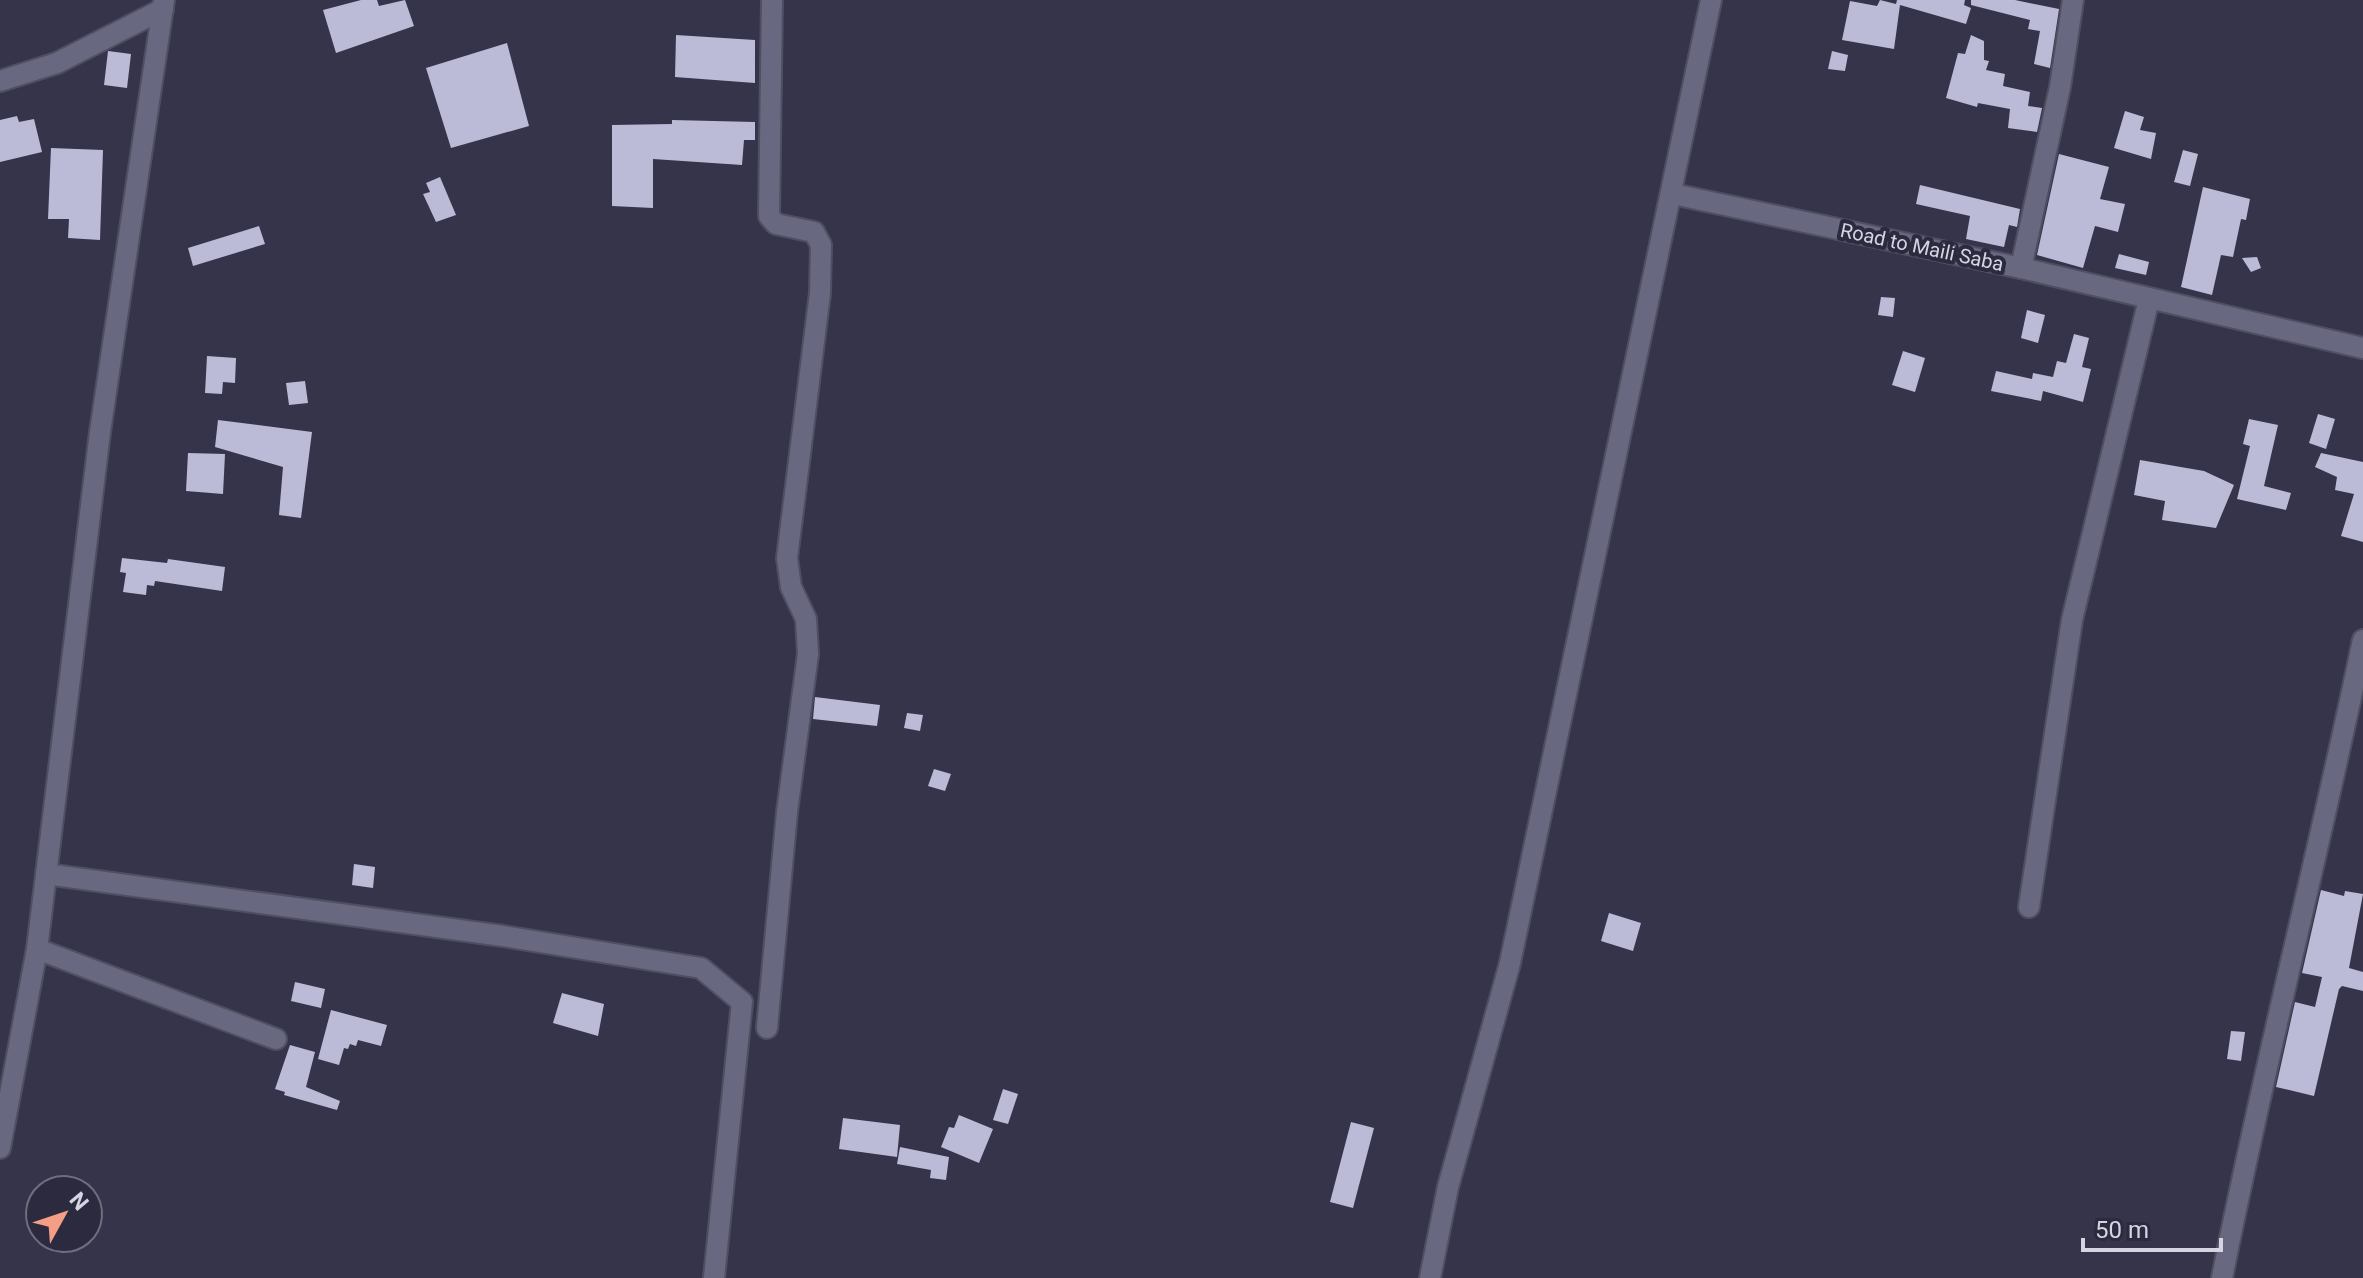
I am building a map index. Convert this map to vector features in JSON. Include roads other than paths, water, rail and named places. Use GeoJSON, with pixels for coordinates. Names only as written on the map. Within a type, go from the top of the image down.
{"type":"FeatureCollection","features":[{"type":"Feature","properties":{"kind":"street"},"geometry":{"type":"LineString","coordinates":[[767,1028],[787,812],[808,654],[806,619],[791,587],[787,558],[817,317],[821,245],[814,232],[776,224],[769,216],[772,0]]}},
{"type":"Feature","properties":{"kind":"street"},"geometry":{"type":"LineString","coordinates":[[1430,1278],[1448,1187],[1510,963],[1673,194],[1711,0]]}},
{"type":"Feature","properties":{"kind":"street"},"geometry":{"type":"LineString","coordinates":[[2021,268],[2060,87],[2073,0]]}},
{"type":"Feature","properties":{"kind":"street"},"geometry":{"type":"LineString","coordinates":[[0,81],[57,63],[163,5]]}},
{"type":"Feature","properties":{"kind":"street"},"geometry":{"type":"LineString","coordinates":[[0,1148],[37,949],[100,432],[163,5]]}},
{"type":"Feature","properties":{"kind":"street","name":"Road to Maili Saba"},"geometry":{"type":"LineString","coordinates":[[1673,194],[2021,268],[2363,348]]}},
{"type":"Feature","properties":{"kind":"street"},"geometry":{"type":"LineString","coordinates":[[2029,907],[2072,620],[2149,299]]}},
{"type":"Feature","properties":{"kind":"street"},"geometry":{"type":"LineString","coordinates":[[2222,1278],[2255,1111],[2326,821],[2363,640]]}},
{"type":"Feature","properties":{"kind":"street"},"geometry":{"type":"LineString","coordinates":[[46,874],[503,936],[701,968],[742,1002],[714,1278]]}},
{"type":"Feature","properties":{"kind":"street"},"geometry":{"type":"LineString","coordinates":[[37,949],[276,1039]]}}]}
